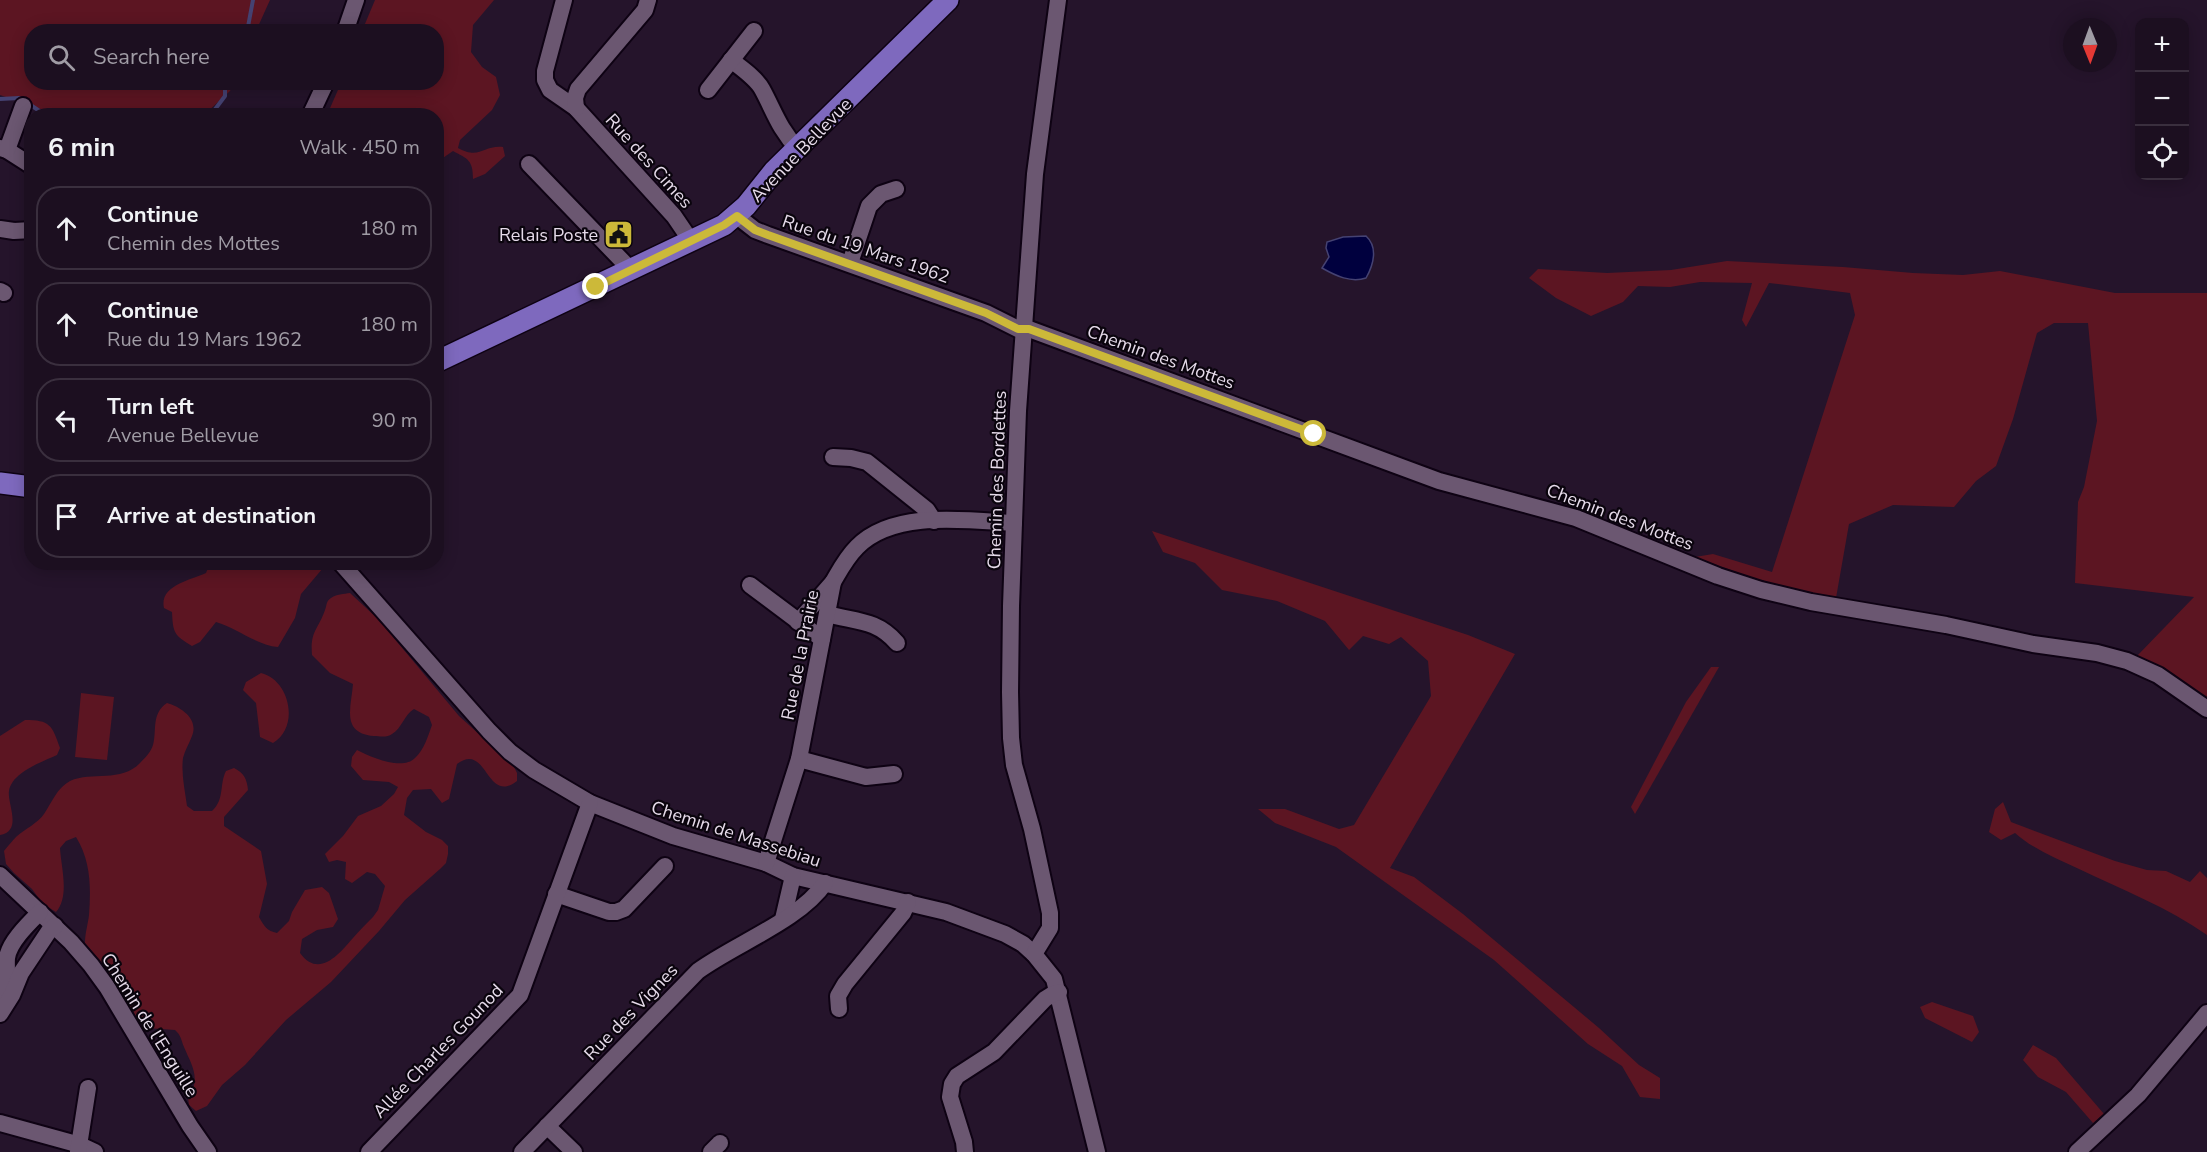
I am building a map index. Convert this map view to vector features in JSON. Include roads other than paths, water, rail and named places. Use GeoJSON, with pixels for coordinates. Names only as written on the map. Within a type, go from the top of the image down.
{"type":"FeatureCollection","features":[{"type":"Feature","properties":{"kind":"main road","name":"Avenue Bellevue"},"geometry":{"type":"LineString","coordinates":[[444,358],[724,225],[737,216],[764,183],[948,0]]}},
{"type":"Feature","properties":{"kind":"main road"},"geometry":{"type":"LineString","coordinates":[[0,483],[24,486]]}},
{"type":"Feature","properties":{"kind":"street"},"geometry":{"type":"LineString","coordinates":[[348,24],[356,0]]}},
{"type":"Feature","properties":{"kind":"street","name":"Rue des Cimes"},"geometry":{"type":"LineString","coordinates":[[564,0],[545,71],[545,80],[550,90],[576,108],[674,216],[691,241]]}},
{"type":"Feature","properties":{"kind":"street"},"geometry":{"type":"LineString","coordinates":[[576,108],[575,98],[578,89],[645,10],[648,0]]}},
{"type":"Feature","properties":{"kind":"street","name":"Chemin des Bordettes"},"geometry":{"type":"LineString","coordinates":[[1034,954],[1050,928],[1050,913],[1032,830],[1014,765],[1011,738],[1014,523],[1024,321],[1035,174],[1058,0]]}},
{"type":"Feature","properties":{"kind":"street"},"geometry":{"type":"LineString","coordinates":[[708,90],[754,31]]}},
{"type":"Feature","properties":{"kind":"street"},"geometry":{"type":"LineString","coordinates":[[731,60],[761,87],[773,114],[790,141],[798,149]]}},
{"type":"Feature","properties":{"kind":"street"},"geometry":{"type":"LineString","coordinates":[[314,108],[322,90]]}},
{"type":"Feature","properties":{"kind":"street"},"geometry":{"type":"LineString","coordinates":[[24,106],[3,149],[24,161]]}},
{"type":"Feature","properties":{"kind":"street"},"geometry":{"type":"LineString","coordinates":[[529,164],[631,270]]}},
{"type":"Feature","properties":{"kind":"street"},"geometry":{"type":"LineString","coordinates":[[850,263],[869,206],[880,194],[896,189]]}},
{"type":"Feature","properties":{"kind":"street","name":"Rue du 19 Mars 1962"},"geometry":{"type":"LineString","coordinates":[[737,216],[761,232],[986,313],[1018,329],[1024,321]]}},
{"type":"Feature","properties":{"kind":"street"},"geometry":{"type":"LineString","coordinates":[[0,229],[24,230]]}},
{"type":"Feature","properties":{"kind":"street","name":"Chemin des Mottes"},"geometry":{"type":"LineString","coordinates":[[1024,321],[1029,329],[1439,481],[1576,518],[1740,583],[1811,602],[1946,625],[2032,644],[2097,653],[2127,661],[2158,675],[2207,709]]}},
{"type":"Feature","properties":{"kind":"street"},"geometry":{"type":"LineString","coordinates":[[833,457],[867,462],[927,510],[934,521]]}},
{"type":"Feature","properties":{"kind":"street","name":"Rue de la Prairie"},"geometry":{"type":"LineString","coordinates":[[766,863],[799,759],[833,582],[846,559],[873,535],[891,526],[911,521],[1014,523]]}},
{"type":"Feature","properties":{"kind":"street","name":"Chemin de Massebiau"},"geometry":{"type":"LineString","coordinates":[[347,570],[503,745],[534,770],[590,803],[673,836],[766,863],[793,876],[946,912],[1005,934],[1023,944],[1048,969],[1059,992],[1087,1119],[1097,1152]]}},
{"type":"Feature","properties":{"kind":"street"},"geometry":{"type":"LineString","coordinates":[[798,622],[833,582]]}},
{"type":"Feature","properties":{"kind":"street"},"geometry":{"type":"LineString","coordinates":[[750,585],[822,639]]}},
{"type":"Feature","properties":{"kind":"street"},"geometry":{"type":"LineString","coordinates":[[827,614],[875,625],[888,633],[897,643]]}},
{"type":"Feature","properties":{"kind":"street"},"geometry":{"type":"LineString","coordinates":[[799,759],[866,777],[894,774]]}},
{"type":"Feature","properties":{"kind":"street","name":"Allée Charles Gounod"},"geometry":{"type":"LineString","coordinates":[[369,1152],[520,995],[590,803]]}},
{"type":"Feature","properties":{"kind":"street"},"geometry":{"type":"LineString","coordinates":[[556,894],[609,912],[616,912],[624,909],[665,866]]}},
{"type":"Feature","properties":{"kind":"street","name":"Chemin de l'Enguille"},"geometry":{"type":"LineString","coordinates":[[0,875],[55,926],[92,965],[208,1152]]}},
{"type":"Feature","properties":{"kind":"street"},"geometry":{"type":"LineString","coordinates":[[783,919],[793,876]]}},
{"type":"Feature","properties":{"kind":"street","name":"Rue des Vignes"},"geometry":{"type":"LineString","coordinates":[[522,1152],[698,971],[716,958],[771,929],[808,902],[825,883]]}},
{"type":"Feature","properties":{"kind":"street"},"geometry":{"type":"LineString","coordinates":[[839,1009],[838,996],[845,984],[903,913],[908,902]]}},
{"type":"Feature","properties":{"kind":"street"},"geometry":{"type":"LineString","coordinates":[[0,1014],[12,995],[15,971],[7,959],[10,951],[25,927],[40,912]]}},
{"type":"Feature","properties":{"kind":"street"},"geometry":{"type":"LineString","coordinates":[[0,996],[15,971],[55,926]]}},
{"type":"Feature","properties":{"kind":"street"},"geometry":{"type":"LineString","coordinates":[[965,1152],[950,1097],[952,1084],[957,1076],[994,1052],[1045,999],[1059,992]]}},
{"type":"Feature","properties":{"kind":"street"},"geometry":{"type":"LineString","coordinates":[[2077,1152],[2138,1095],[2207,1013]]}},
{"type":"Feature","properties":{"kind":"street"},"geometry":{"type":"LineString","coordinates":[[0,1123],[85,1150],[88,1088]]}},
{"type":"Feature","properties":{"kind":"street"},"geometry":{"type":"LineString","coordinates":[[547,1126],[574,1152]]}},
{"type":"Feature","properties":{"kind":"waterway"},"geometry":{"type":"LineString","coordinates":[[248,24],[253,0]]}},
{"type":"Feature","properties":{"kind":"waterway"},"geometry":{"type":"LineString","coordinates":[[216,108],[225,96],[225,90]]}},
{"type":"Feature","properties":{"kind":"waterway"},"geometry":{"type":"LineString","coordinates":[[0,99],[19,98],[23,100]]}},
{"type":"Feature","properties":{"kind":"waterway"},"geometry":{"type":"LineString","coordinates":[[29,104],[35,108]]}},
{"type":"Feature","properties":{"kind":"place","name":"Relais Poste"},"geometry":{"type":"Point","coordinates":[619,235]}}]}
